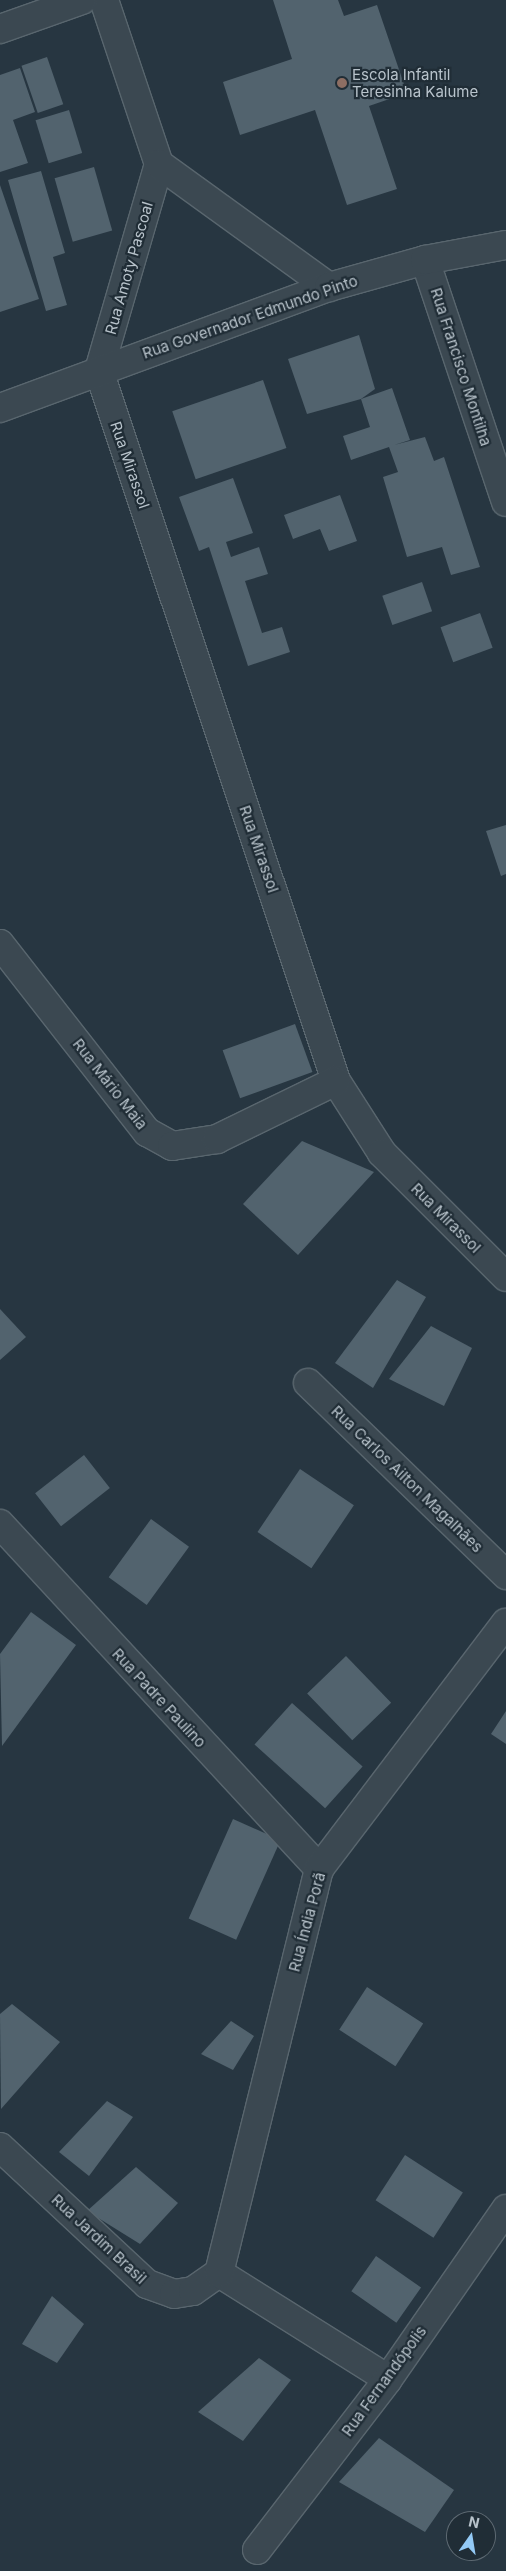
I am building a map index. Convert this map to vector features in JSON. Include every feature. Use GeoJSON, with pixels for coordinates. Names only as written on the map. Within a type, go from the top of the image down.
{"type":"FeatureCollection","features":[{"type":"Feature","properties":{"kind":"street"},"geometry":{"type":"LineString","coordinates":[[0,29],[82,0]]}},
{"type":"Feature","properties":{"kind":"street"},"geometry":{"type":"LineString","coordinates":[[104,0],[160,164],[329,287]]}},
{"type":"Feature","properties":{"kind":"street","name":"Rua Amoty Pascoal"},"geometry":{"type":"LineString","coordinates":[[99,371],[160,164]]}},
{"type":"Feature","properties":{"kind":"street","name":"Rua Governador Edmundo Pinto"},"geometry":{"type":"LineString","coordinates":[[0,408],[329,287],[425,260],[506,245]]}},
{"type":"Feature","properties":{"kind":"street","name":"Rua Francisco Montilha"},"geometry":{"type":"LineString","coordinates":[[425,260],[506,502]]}},
{"type":"Feature","properties":{"kind":"street","name":"Rua Mirassol"},"geometry":{"type":"LineString","coordinates":[[99,371],[336,1081],[382,1153],[506,1277]]}},
{"type":"Feature","properties":{"kind":"street","name":"Rua Mário Maia"},"geometry":{"type":"LineString","coordinates":[[0,944],[147,1132],[172,1146],[216,1139],[336,1081]]}},
{"type":"Feature","properties":{"kind":"street","name":"Rua Carlos Ailton Magalhães"},"geometry":{"type":"LineString","coordinates":[[308,1383],[506,1575]]}},
{"type":"Feature","properties":{"kind":"street","name":"Rua Padre Paulino"},"geometry":{"type":"LineString","coordinates":[[0,1524],[319,1869]]}},
{"type":"Feature","properties":{"kind":"street","name":"Rua Índia Porã"},"geometry":{"type":"LineString","coordinates":[[219,2273],[319,1869],[506,1623]]}},
{"type":"Feature","properties":{"kind":"street","name":"Rua Jardim Brasil"},"geometry":{"type":"LineString","coordinates":[[0,2147],[147,2284],[174,2294],[193,2291],[219,2273]]}},
{"type":"Feature","properties":{"kind":"street","name":"Rua Fernandópolis"},"geometry":{"type":"LineString","coordinates":[[257,2550],[388,2379],[506,2209]]}},
{"type":"Feature","properties":{"kind":"street"},"geometry":{"type":"LineString","coordinates":[[219,2273],[388,2379]]}},
{"type":"Feature","properties":{"kind":"building"},"geometry":{"type":"Polygon","coordinates":[[[273,0],[338,0],[344,16],[377,5],[407,93],[369,106],[397,189],[347,205],[315,110],[240,135],[223,82],[292,59],[273,0]]]}},
{"type":"Feature","properties":{"kind":"building"},"geometry":{"type":"Polygon","coordinates":[[[47,57],[63,104],[38,113],[21,66],[47,57]]]}},
{"type":"Feature","properties":{"kind":"building"},"geometry":{"type":"Polygon","coordinates":[[[20,68],[35,112],[13,120],[28,163],[0,172],[0,75],[20,68]]]}},
{"type":"Feature","properties":{"kind":"building"},"geometry":{"type":"Polygon","coordinates":[[[69,110],[82,153],[49,163],[36,120],[69,110]]]}},
{"type":"Feature","properties":{"kind":"building"},"geometry":{"type":"Polygon","coordinates":[[[94,167],[112,230],[73,242],[55,178],[94,167]]]}},
{"type":"Feature","properties":{"kind":"building"},"geometry":{"type":"Polygon","coordinates":[[[41,171],[65,253],[53,257],[67,305],[46,311],[8,180],[41,171]]]}},
{"type":"Feature","properties":{"kind":"building"},"geometry":{"type":"Polygon","coordinates":[[[0,185],[39,299],[0,312],[0,185]]]}},
{"type":"Feature","properties":{"kind":"building"},"geometry":{"type":"Polygon","coordinates":[[[359,335],[375,389],[361,399],[307,414],[288,359],[359,335]]]}},
{"type":"Feature","properties":{"kind":"building"},"geometry":{"type":"Polygon","coordinates":[[[263,380],[286,448],[196,479],[172,411],[263,380]]]}},
{"type":"Feature","properties":{"kind":"building"},"geometry":{"type":"Polygon","coordinates":[[[392,388],[410,440],[394,445],[425,437],[434,461],[444,457],[480,567],[451,575],[442,547],[407,557],[383,477],[398,472],[389,447],[351,460],[343,436],[370,427],[361,399],[392,388]]]}},
{"type":"Feature","properties":{"kind":"building"},"geometry":{"type":"Polygon","coordinates":[[[233,478],[253,533],[226,542],[231,557],[259,547],[268,574],[245,581],[262,633],[282,627],[290,652],[248,666],[209,547],[199,551],[179,497],[233,478]]]}},
{"type":"Feature","properties":{"kind":"building"},"geometry":{"type":"Polygon","coordinates":[[[340,495],[357,541],[329,551],[320,529],[293,539],[284,515],[340,495]]]}},
{"type":"Feature","properties":{"kind":"building"},"geometry":{"type":"Polygon","coordinates":[[[422,582],[432,611],[392,625],[382,596],[422,582]]]}},
{"type":"Feature","properties":{"kind":"building"},"geometry":{"type":"Polygon","coordinates":[[[480,613],[493,648],[453,662],[441,627],[480,613]]]}},
{"type":"Feature","properties":{"kind":"building"},"geometry":{"type":"Polygon","coordinates":[[[506,825],[506,874],[501,876],[486,831],[506,825]]]}},
{"type":"Feature","properties":{"kind":"building"},"geometry":{"type":"Polygon","coordinates":[[[295,1024],[312,1072],[240,1098],[223,1050],[295,1024]]]}},
{"type":"Feature","properties":{"kind":"building"},"geometry":{"type":"Polygon","coordinates":[[[302,1141],[374,1172],[298,1255],[243,1204],[302,1141]]]}},
{"type":"Feature","properties":{"kind":"building"},"geometry":{"type":"Polygon","coordinates":[[[397,1280],[426,1297],[373,1388],[335,1363],[397,1280]]]}},
{"type":"Feature","properties":{"kind":"building"},"geometry":{"type":"Polygon","coordinates":[[[0,1309],[26,1337],[0,1360],[0,1309]]]}},
{"type":"Feature","properties":{"kind":"building"},"geometry":{"type":"Polygon","coordinates":[[[431,1326],[472,1348],[444,1406],[389,1379],[431,1326]]]}},
{"type":"Feature","properties":{"kind":"building"},"geometry":{"type":"Polygon","coordinates":[[[84,1455],[110,1488],[61,1526],[35,1493],[84,1455]]]}},
{"type":"Feature","properties":{"kind":"building"},"geometry":{"type":"Polygon","coordinates":[[[300,1469],[354,1505],[311,1568],[258,1532],[300,1469]]]}},
{"type":"Feature","properties":{"kind":"building"},"geometry":{"type":"Polygon","coordinates":[[[151,1519],[189,1547],[147,1605],[109,1577],[151,1519]]]}},
{"type":"Feature","properties":{"kind":"building"},"geometry":{"type":"Polygon","coordinates":[[[31,1612],[76,1645],[2,1746],[0,1654],[31,1612]]]}},
{"type":"Feature","properties":{"kind":"building"},"geometry":{"type":"Polygon","coordinates":[[[346,1656],[391,1703],[352,1740],[307,1694],[346,1656]]]}},
{"type":"Feature","properties":{"kind":"building"},"geometry":{"type":"Polygon","coordinates":[[[292,1703],[363,1767],[325,1808],[255,1745],[292,1703]]]}},
{"type":"Feature","properties":{"kind":"building"},"geometry":{"type":"Polygon","coordinates":[[[506,1711],[506,1744],[491,1734],[506,1711]]]}},
{"type":"Feature","properties":{"kind":"building"},"geometry":{"type":"Polygon","coordinates":[[[233,1819],[281,1840],[236,1940],[189,1919],[233,1819]]]}},
{"type":"Feature","properties":{"kind":"building"},"geometry":{"type":"Polygon","coordinates":[[[367,1987],[423,2023],[395,2066],[339,2030],[367,1987]]]}},
{"type":"Feature","properties":{"kind":"building"},"geometry":{"type":"Polygon","coordinates":[[[12,2004],[60,2042],[1,2109],[0,2014],[12,2004]]]}},
{"type":"Feature","properties":{"kind":"building"},"geometry":{"type":"Polygon","coordinates":[[[231,2021],[254,2036],[233,2070],[201,2054],[231,2021]]]}},
{"type":"Feature","properties":{"kind":"building"},"geometry":{"type":"Polygon","coordinates":[[[107,2101],[133,2117],[89,2176],[59,2152],[107,2101]]]}},
{"type":"Feature","properties":{"kind":"building"},"geometry":{"type":"Polygon","coordinates":[[[405,2155],[463,2193],[433,2238],[376,2200],[405,2155]]]}},
{"type":"Feature","properties":{"kind":"building"},"geometry":{"type":"Polygon","coordinates":[[[136,2167],[178,2203],[140,2244],[87,2211],[136,2167]]]}},
{"type":"Feature","properties":{"kind":"building"},"geometry":{"type":"Polygon","coordinates":[[[376,2256],[421,2288],[396,2323],[351,2291],[376,2256]]]}},
{"type":"Feature","properties":{"kind":"building"},"geometry":{"type":"Polygon","coordinates":[[[52,2296],[84,2324],[57,2363],[22,2344],[52,2296]]]}},
{"type":"Feature","properties":{"kind":"building"},"geometry":{"type":"Polygon","coordinates":[[[259,2358],[291,2380],[243,2441],[198,2412],[259,2358]]]}},
{"type":"Feature","properties":{"kind":"building"},"geometry":{"type":"Polygon","coordinates":[[[379,2438],[454,2490],[425,2532],[339,2482],[379,2438]]]}},
{"type":"Feature","properties":{"kind":"place","name":"Escola Infantil Teresinha Kalume"},"geometry":{"type":"Point","coordinates":[342,83]}}]}
